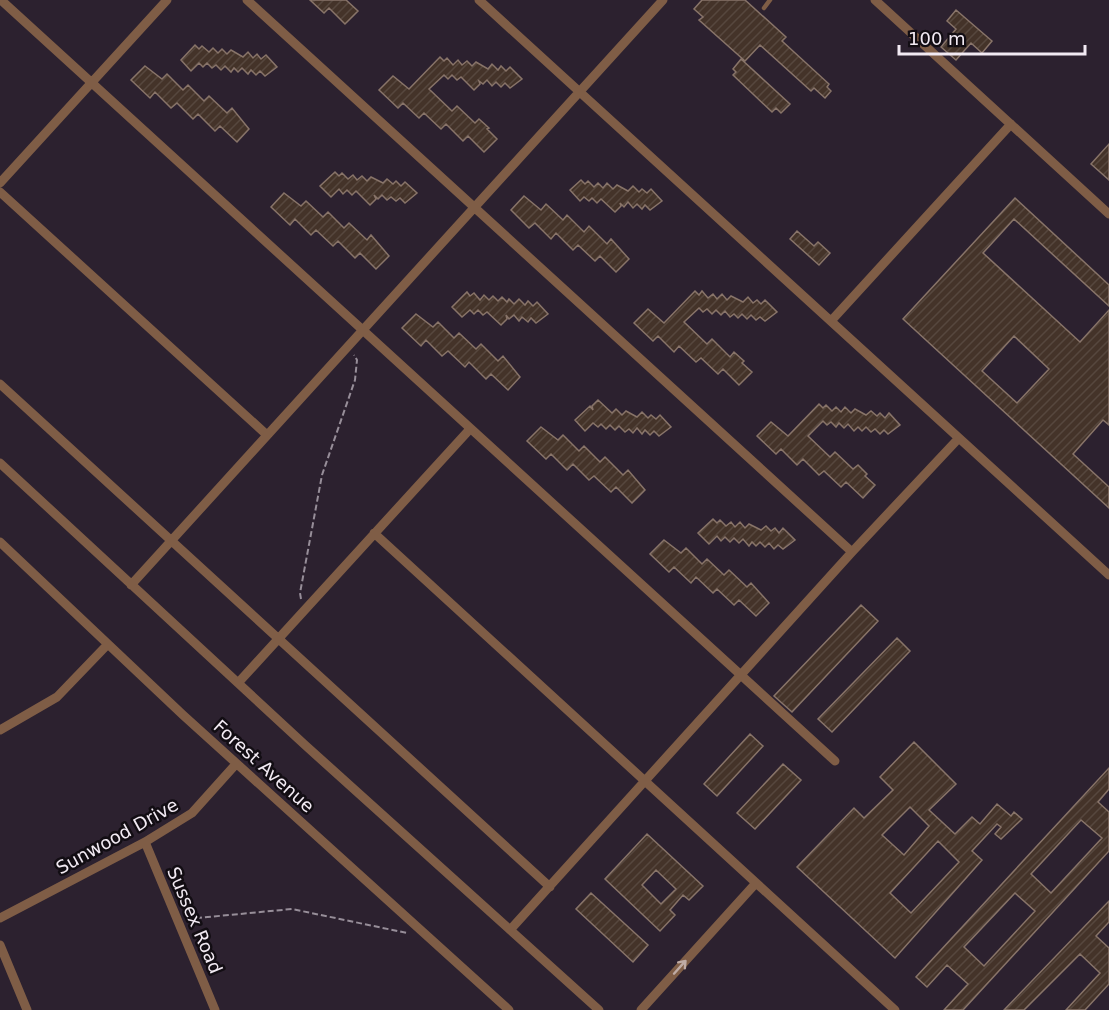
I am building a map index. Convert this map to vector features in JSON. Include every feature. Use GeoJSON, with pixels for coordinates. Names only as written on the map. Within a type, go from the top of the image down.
{"type":"FeatureCollection","features":[{"type":"Feature","properties":{"kind":"street"},"geometry":{"type":"LineString","coordinates":[[1,0],[835,761]]}},
{"type":"Feature","properties":{"kind":"street"},"geometry":{"type":"LineString","coordinates":[[0,183],[167,0]]}},
{"type":"Feature","properties":{"kind":"street"},"geometry":{"type":"LineString","coordinates":[[247,0],[852,552]]}},
{"type":"Feature","properties":{"kind":"street"},"geometry":{"type":"LineString","coordinates":[[479,0],[1109,575]]}},
{"type":"Feature","properties":{"kind":"street"},"geometry":{"type":"LineString","coordinates":[[132,585],[663,0]]}},
{"type":"Feature","properties":{"kind":"street"},"geometry":{"type":"LineString","coordinates":[[875,0],[1109,214]]}},
{"type":"Feature","properties":{"kind":"street"},"geometry":{"type":"LineString","coordinates":[[831,321],[1011,124]]}},
{"type":"Feature","properties":{"kind":"street"},"geometry":{"type":"LineString","coordinates":[[0,192],[267,435]]}},
{"type":"Feature","properties":{"kind":"street"},"geometry":{"type":"LineString","coordinates":[[0,384],[549,887]]}},
{"type":"Feature","properties":{"kind":"street"},"geometry":{"type":"LineString","coordinates":[[237,682],[470,429]]}},
{"type":"Feature","properties":{"kind":"street"},"geometry":{"type":"LineString","coordinates":[[510,930],[852,552],[958,439]]}},
{"type":"Feature","properties":{"kind":"street"},"geometry":{"type":"LineString","coordinates":[[0,463],[237,682],[599,1010]]}},
{"type":"Feature","properties":{"kind":"street"},"geometry":{"type":"LineString","coordinates":[[374,533],[895,1010]]}},
{"type":"Feature","properties":{"kind":"street","name":"Forest Avenue"},"geometry":{"type":"LineString","coordinates":[[0,542],[236,764],[509,1010]]}},
{"type":"Feature","properties":{"kind":"street"},"geometry":{"type":"LineString","coordinates":[[0,730],[57,697],[108,644]]}},
{"type":"Feature","properties":{"kind":"street","name":"Sunwood Drive"},"geometry":{"type":"LineString","coordinates":[[0,918],[145,842],[192,813],[236,764]]}},
{"type":"Feature","properties":{"kind":"street","name":"Sussex Road"},"geometry":{"type":"LineString","coordinates":[[145,842],[215,1010]]}},
{"type":"Feature","properties":{"kind":"street"},"geometry":{"type":"LineString","coordinates":[[641,1010],[756,883]]}},
{"type":"Feature","properties":{"kind":"street"},"geometry":{"type":"LineString","coordinates":[[0,945],[27,1010]]}},
{"type":"Feature","properties":{"kind":"lane"},"geometry":{"type":"LineString","coordinates":[[764,9],[770,0]]}},
{"type":"Feature","properties":{"kind":"path"},"geometry":{"type":"LineString","coordinates":[[304,610],[300,593],[322,475],[355,380],[357,360],[349,345]]}},
{"type":"Feature","properties":{"kind":"path"},"geometry":{"type":"LineString","coordinates":[[178,920],[292,909],[407,933]]}},
{"type":"Feature","properties":{"kind":"building"},"geometry":{"type":"Polygon","coordinates":[[[310,0],[346,0],[358,11],[345,24],[329,8],[324,13],[310,0]]]}},
{"type":"Feature","properties":{"kind":"building"},"geometry":{"type":"Polygon","coordinates":[[[702,0],[745,0],[786,37],[782,41],[829,84],[827,87],[831,91],[825,98],[814,88],[811,91],[760,45],[745,61],[699,20],[703,17],[694,9],[702,0]]]}},
{"type":"Feature","properties":{"kind":"building"},"geometry":{"type":"Polygon","coordinates":[[[956,10],[992,41],[982,53],[971,43],[956,60],[941,47],[956,29],[947,21],[956,10]]]}},
{"type":"Feature","properties":{"kind":"building"},"geometry":{"type":"Polygon","coordinates":[[[195,45],[199,49],[202,46],[209,52],[213,48],[218,53],[222,49],[227,54],[231,50],[243,57],[248,52],[253,58],[257,54],[261,59],[266,55],[277,67],[265,76],[260,71],[256,75],[251,70],[248,74],[242,68],[238,72],[234,68],[231,72],[225,66],[221,70],[216,65],[212,68],[207,63],[203,67],[199,63],[191,71],[181,60],[195,45]]]}},
{"type":"Feature","properties":{"kind":"building"},"geometry":{"type":"Polygon","coordinates":[[[440,57],[444,61],[447,58],[453,65],[458,60],[462,65],[467,61],[472,66],[476,62],[488,69],[492,64],[498,70],[501,66],[506,71],[510,67],[522,79],[510,88],[505,83],[501,87],[496,82],[492,86],[487,80],[483,84],[479,81],[480,84],[474,90],[461,77],[457,80],[452,75],[448,79],[444,75],[429,89],[452,111],[457,106],[475,123],[479,119],[489,128],[487,129],[497,139],[484,152],[468,136],[463,141],[446,124],[441,129],[424,113],[419,118],[403,103],[398,108],[379,90],[393,76],[409,89],[440,57]]]}},
{"type":"Feature","properties":{"kind":"building"},"geometry":{"type":"Polygon","coordinates":[[[741,59],[790,104],[781,113],[776,108],[772,112],[733,75],[736,72],[733,69],[741,59]]]}},
{"type":"Feature","properties":{"kind":"building"},"geometry":{"type":"Polygon","coordinates":[[[145,66],[162,79],[167,74],[183,90],[188,85],[204,101],[209,96],[227,113],[232,108],[249,129],[237,142],[220,126],[215,131],[198,114],[193,119],[177,103],[171,108],[155,92],[150,98],[131,80],[145,66]]]}},
{"type":"Feature","properties":{"kind":"building"},"geometry":{"type":"Polygon","coordinates":[[[1109,144],[1109,180],[1091,164],[1109,144]]]}},
{"type":"Feature","properties":{"kind":"building"},"geometry":{"type":"Polygon","coordinates":[[[335,172],[339,176],[342,173],[348,179],[353,175],[357,180],[362,176],[367,181],[371,177],[383,183],[387,179],[393,184],[396,181],[401,186],[405,182],[417,193],[405,203],[400,198],[396,201],[391,197],[387,200],[382,195],[378,199],[374,195],[376,199],[370,205],[356,191],[352,195],[347,190],[343,194],[339,189],[331,197],[320,186],[335,172]]]}},
{"type":"Feature","properties":{"kind":"building"},"geometry":{"type":"Polygon","coordinates":[[[581,180],[585,184],[588,181],[594,187],[598,183],[603,188],[607,183],[613,189],[617,185],[628,191],[633,186],[639,192],[642,189],[647,193],[651,189],[662,201],[650,210],[645,205],[642,209],[637,204],[633,208],[628,202],[624,207],[620,203],[621,206],[615,212],[601,199],[597,203],[592,198],[589,201],[584,197],[580,201],[570,190],[581,180]]]}},
{"type":"Feature","properties":{"kind":"building"},"geometry":{"type":"Polygon","coordinates":[[[284,193],[301,206],[306,201],[323,217],[328,212],[344,228],[349,223],[367,240],[371,235],[389,256],[376,269],[360,253],[355,258],[338,241],[333,246],[316,230],[311,235],[295,219],[290,225],[271,207],[284,193]]]}},
{"type":"Feature","properties":{"kind":"building"},"geometry":{"type":"Polygon","coordinates":[[[524,196],[541,210],[546,204],[563,220],[567,215],[584,232],[589,226],[607,244],[611,239],[629,259],[616,272],[600,256],[595,261],[578,245],[573,250],[556,233],[551,239],[535,223],[529,228],[511,210],[524,196]]]}},
{"type":"Feature","properties":{"kind":"building"},"geometry":{"type":"Polygon","coordinates":[[[1015,198],[1109,285],[1109,306],[1014,219],[983,253],[1080,342],[1109,310],[1109,425],[1103,420],[1073,454],[1109,487],[1109,508],[903,319],[1015,198]],[[1014,336],[982,371],[1017,403],[1049,369],[1014,336]]]}},
{"type":"Feature","properties":{"kind":"building"},"geometry":{"type":"Polygon","coordinates":[[[797,231],[814,246],[818,242],[830,253],[819,265],[790,239],[797,231]]]}},
{"type":"Feature","properties":{"kind":"building"},"geometry":{"type":"Polygon","coordinates":[[[695,291],[699,295],[702,291],[708,298],[713,294],[717,299],[722,294],[727,300],[731,296],[743,302],[748,297],[753,303],[757,300],[761,304],[765,300],[777,312],[765,321],[760,317],[756,320],[751,315],[747,319],[742,314],[738,318],[734,314],[730,317],[725,311],[721,315],[716,310],[712,314],[707,309],[703,312],[699,308],[684,322],[707,344],[712,339],[730,357],[734,352],[744,361],[742,363],[752,372],[739,385],[723,369],[718,374],[701,358],[696,362],[679,346],[674,352],[658,336],[653,341],[634,323],[648,309],[664,323],[695,291]]]}},
{"type":"Feature","properties":{"kind":"building"},"geometry":{"type":"Polygon","coordinates":[[[467,292],[470,296],[474,293],[480,300],[484,295],[489,300],[493,296],[498,301],[502,297],[507,302],[509,299],[514,304],[519,299],[525,305],[528,301],[533,306],[537,302],[548,314],[536,323],[531,318],[528,322],[522,317],[519,321],[514,315],[509,319],[506,315],[507,319],[501,325],[487,312],[483,315],[478,310],[474,314],[470,310],[462,317],[452,307],[467,292]]]}},
{"type":"Feature","properties":{"kind":"building"},"geometry":{"type":"Polygon","coordinates":[[[416,314],[433,327],[438,322],[454,338],[459,333],[476,349],[481,344],[498,361],[503,356],[520,377],[508,390],[491,374],[486,379],[469,362],[465,367],[448,351],[442,356],[426,340],[421,346],[402,328],[416,314]]]}},
{"type":"Feature","properties":{"kind":"building"},"geometry":{"type":"Polygon","coordinates":[[[598,400],[612,413],[616,409],[622,415],[626,411],[637,417],[642,412],[648,418],[651,415],[656,419],[660,415],[671,427],[659,436],[654,431],[650,435],[645,430],[642,434],[637,428],[633,433],[629,429],[625,432],[619,426],[615,430],[610,425],[606,429],[601,424],[598,427],[593,423],[585,431],[575,420],[590,406],[593,410],[592,406],[598,400]]]}},
{"type":"Feature","properties":{"kind":"building"},"geometry":{"type":"Polygon","coordinates":[[[819,404],[823,408],[826,405],[832,411],[836,407],[841,412],[845,407],[851,413],[855,409],[866,415],[871,411],[877,416],[880,413],[885,418],[889,413],[900,425],[888,434],[884,430],[880,434],[875,429],[871,432],[866,427],[862,431],[858,427],[854,431],[848,424],[844,428],[839,423],[836,427],[831,422],[827,425],[823,421],[808,436],[830,457],[835,452],[853,469],[858,465],[867,474],[865,476],[875,485],[863,498],[846,482],[841,487],[824,471],[819,475],[803,459],[797,465],[781,449],[776,454],[757,436],[771,422],[788,436],[819,404]]]}},
{"type":"Feature","properties":{"kind":"building"},"geometry":{"type":"Polygon","coordinates":[[[541,427],[558,440],[563,435],[579,451],[584,446],[600,462],[605,457],[623,475],[628,470],[645,490],[632,503],[616,487],[611,492],[594,476],[589,480],[573,464],[567,470],[551,454],[546,459],[527,441],[541,427]]]}},
{"type":"Feature","properties":{"kind":"building"},"geometry":{"type":"Polygon","coordinates":[[[713,519],[717,523],[720,520],[726,526],[731,522],[735,527],[740,522],[745,528],[749,524],[761,530],[766,526],[771,531],[775,528],[779,533],[783,528],[795,540],[783,549],[778,545],[774,549],[769,543],[765,547],[760,542],[756,546],[752,542],[749,546],[743,539],[739,543],[734,538],[730,542],[725,537],[721,541],[717,536],[709,544],[698,533],[713,519]]]}},
{"type":"Feature","properties":{"kind":"building"},"geometry":{"type":"Polygon","coordinates":[[[664,540],[681,553],[686,548],[702,564],[707,559],[724,575],[729,570],[747,587],[751,583],[769,603],[756,616],[739,600],[734,605],[717,589],[713,593],[696,577],[691,583],[674,567],[669,572],[650,554],[664,540]]]}},
{"type":"Feature","properties":{"kind":"building"},"geometry":{"type":"Polygon","coordinates":[[[861,605],[878,621],[792,712],[774,696],[861,605]]]}},
{"type":"Feature","properties":{"kind":"building"},"geometry":{"type":"Polygon","coordinates":[[[897,638],[910,651],[832,732],[818,719],[897,638]]]}},
{"type":"Feature","properties":{"kind":"building"},"geometry":{"type":"Polygon","coordinates":[[[750,734],[763,746],[717,796],[704,784],[750,734]]]}},
{"type":"Feature","properties":{"kind":"building"},"geometry":{"type":"Polygon","coordinates":[[[914,742],[956,784],[929,810],[955,834],[972,817],[980,824],[997,804],[1011,816],[1014,812],[1022,819],[1001,839],[995,834],[1001,827],[997,824],[972,851],[982,860],[895,958],[797,867],[854,808],[864,818],[893,790],[880,777],[914,742]],[[910,807],[882,835],[904,855],[929,826],[910,807]],[[938,841],[890,893],[911,913],[959,862],[938,841]]]}},
{"type":"Feature","properties":{"kind":"building"},"geometry":{"type":"Polygon","coordinates":[[[783,764],[801,780],[755,829],[737,813],[783,764]]]}},
{"type":"Feature","properties":{"kind":"building"},"geometry":{"type":"Polygon","coordinates":[[[1109,768],[1109,789],[1098,802],[1109,812],[1109,851],[963,1010],[944,1010],[968,984],[947,965],[927,987],[916,977],[1109,768]],[[1081,820],[1031,874],[1051,893],[1102,838],[1081,820]],[[1015,893],[964,947],[984,966],[1035,911],[1015,893]]]}},
{"type":"Feature","properties":{"kind":"building"},"geometry":{"type":"Polygon","coordinates":[[[647,834],[703,886],[689,900],[683,895],[670,910],[675,915],[660,931],[605,879],[647,834]],[[656,870],[642,885],[661,904],[676,889],[656,870]]]}},
{"type":"Feature","properties":{"kind":"building"},"geometry":{"type":"Polygon","coordinates":[[[591,893],[648,945],[633,962],[576,909],[591,893]]]}},
{"type":"Feature","properties":{"kind":"building"},"geometry":{"type":"Polygon","coordinates":[[[1109,901],[1109,922],[1096,936],[1109,948],[1109,984],[1085,1010],[1066,1010],[1100,973],[1080,954],[1024,1010],[1004,1010],[1109,901]]]}}]}
